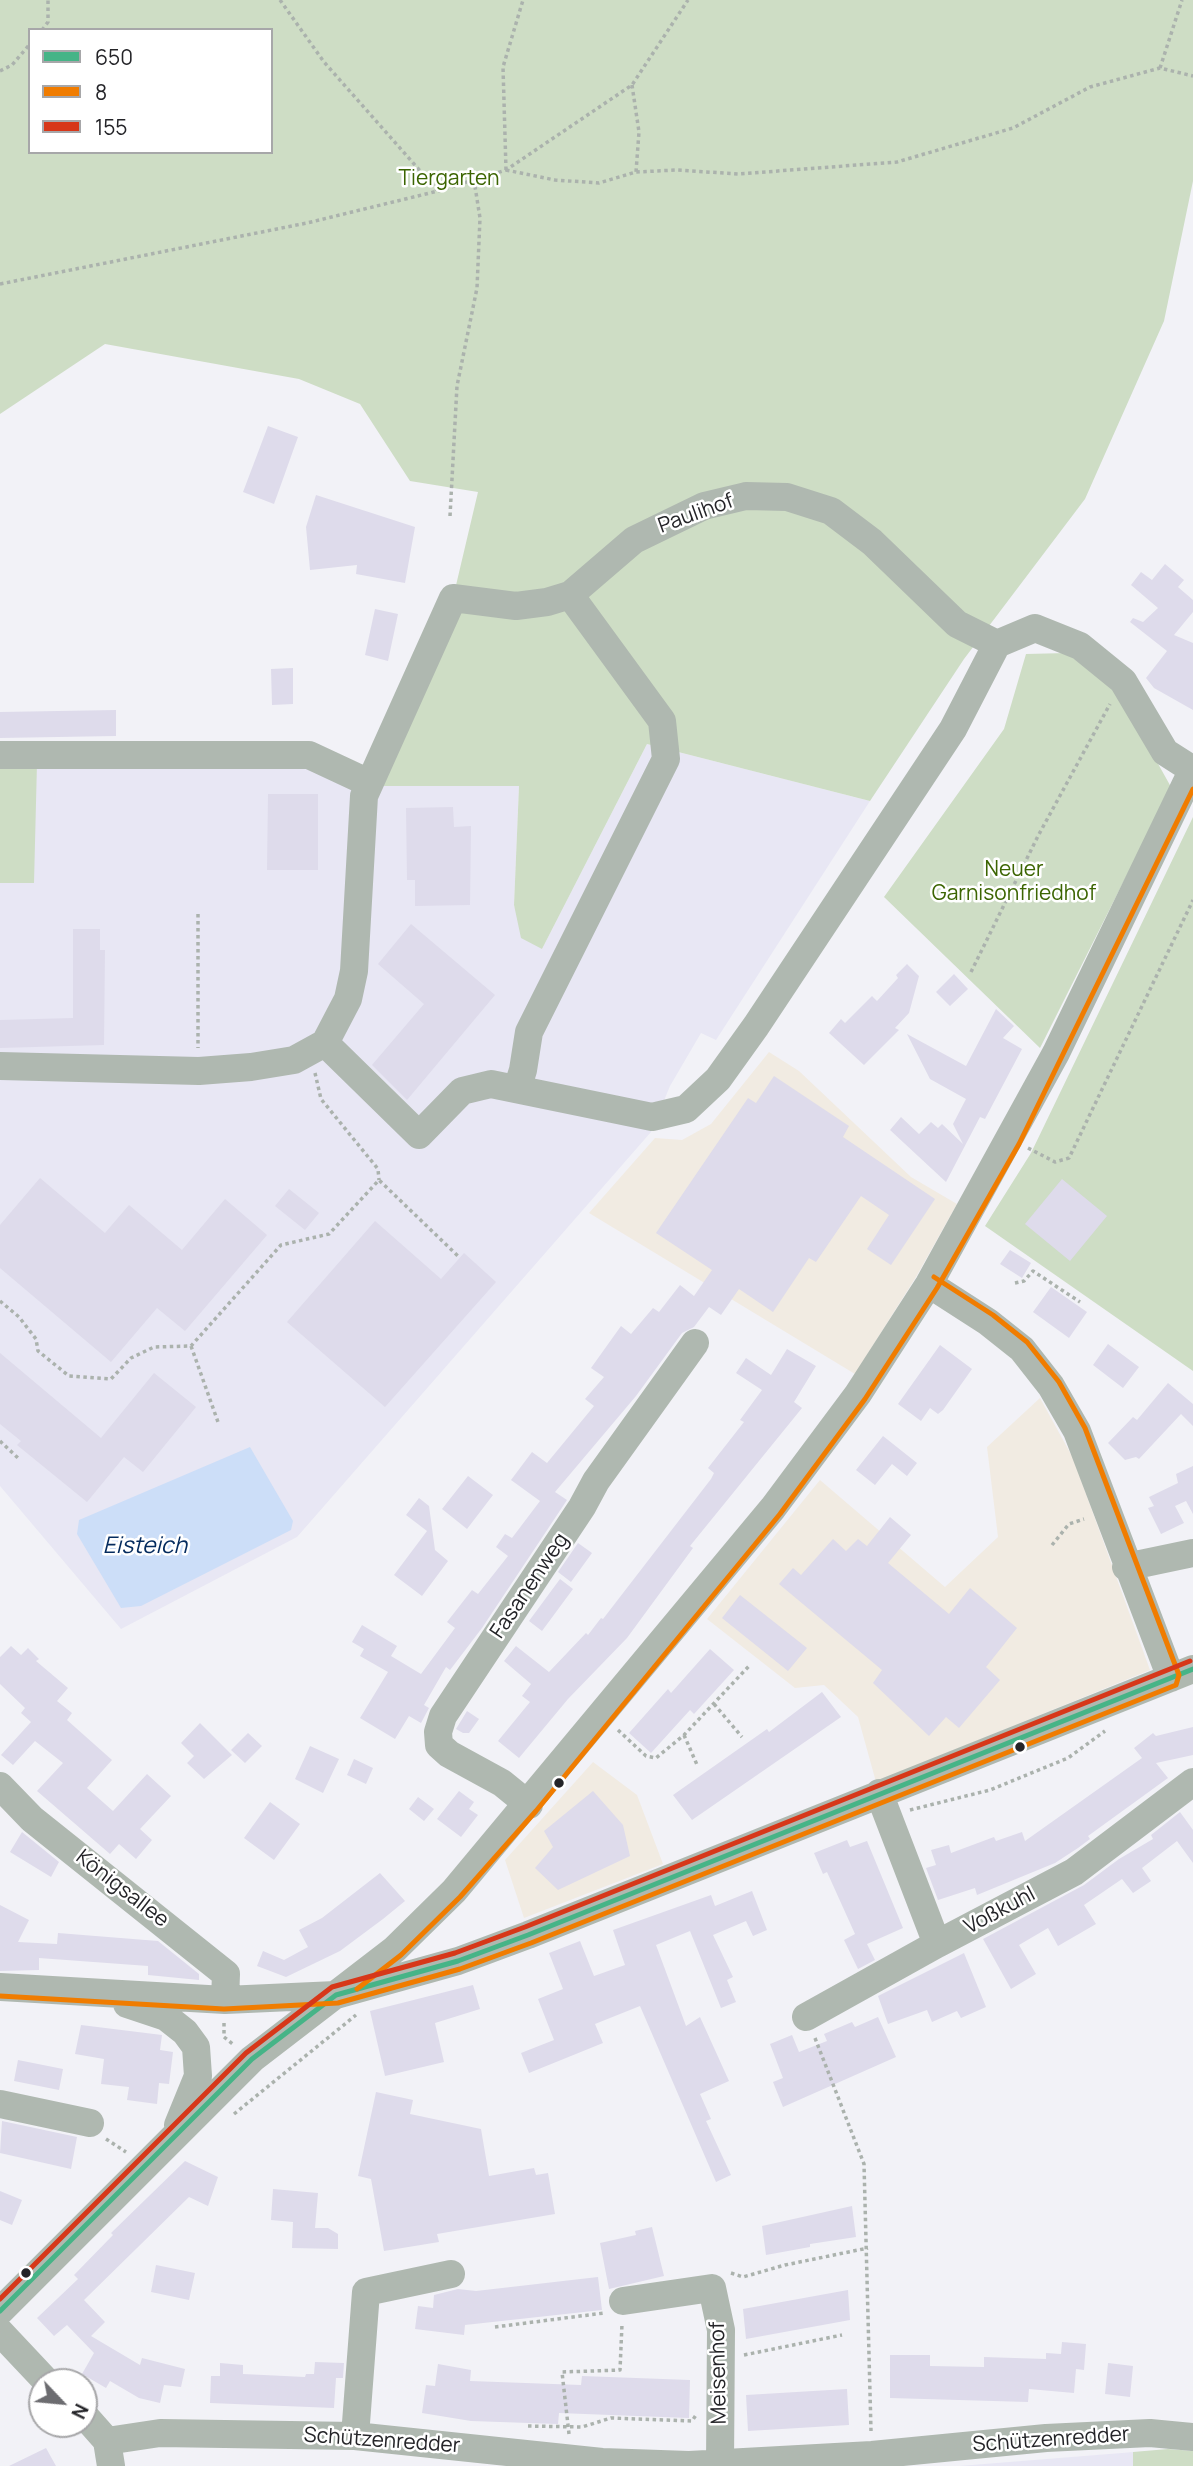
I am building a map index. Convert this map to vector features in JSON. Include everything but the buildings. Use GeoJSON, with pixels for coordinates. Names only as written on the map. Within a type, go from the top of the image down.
{"type":"FeatureCollection","features":[{"type":"Feature","properties":{"kind":"street","name":"Paulihof"},"geometry":{"type":"LineString","coordinates":[[366,789],[453,598],[516,606],[547,602],[570,595],[634,540],[665,522],[704,506],[746,496],[787,497],[831,511],[872,542],[957,624],[997,644]]}},
{"type":"Feature","properties":{"kind":"street"},"geometry":{"type":"LineString","coordinates":[[517,1089],[523,1070],[528,1032],[666,759],[662,721],[570,595]]}},
{"type":"Feature","properties":{"kind":"street"},"geometry":{"type":"LineString","coordinates":[[0,2311],[252,2059],[395,1949],[454,1891],[529,1805],[773,1508],[858,1394],[929,1284],[1011,1140],[1193,770],[1165,752],[1123,681],[1080,646],[1035,628],[997,644],[953,729],[756,1026],[718,1079],[686,1109],[652,1117],[491,1084],[462,1091],[419,1135],[325,1043]]}},
{"type":"Feature","properties":{"kind":"street"},"geometry":{"type":"LineString","coordinates":[[0,755],[309,755],[366,789],[354,971],[348,999],[325,1043],[294,1060],[251,1068],[199,1071],[0,1066]]}},
{"type":"Feature","properties":{"kind":"street"},"geometry":{"type":"LineString","coordinates":[[0,1987],[225,2000],[336,1995],[458,1961],[1182,1673],[1126,1567],[1077,1431],[1051,1387],[1022,1349],[988,1322],[929,1284]]}},
{"type":"Feature","properties":{"kind":"street","name":"Fasanenweg"},"geometry":{"type":"LineString","coordinates":[[529,1805],[502,1783],[439,1745],[438,1732],[443,1716],[567,1531],[596,1481],[695,1343]]}},
{"type":"Feature","properties":{"kind":"street"},"geometry":{"type":"LineString","coordinates":[[1126,1567],[1193,1553]]}},
{"type":"Feature","properties":{"kind":"street","name":"Voßkuhl"},"geometry":{"type":"LineString","coordinates":[[879,1793],[937,1944],[1074,1872],[1193,1782]]}},
{"type":"Feature","properties":{"kind":"street","name":"Königsallee"},"geometry":{"type":"LineString","coordinates":[[0,1786],[32,1819],[226,1974],[225,2000]]}},
{"type":"Feature","properties":{"kind":"street"},"geometry":{"type":"LineString","coordinates":[[806,2017],[937,1944]]}},
{"type":"Feature","properties":{"kind":"street"},"geometry":{"type":"LineString","coordinates":[[96,1994],[166,2017],[185,2032],[195,2047],[198,2076],[170,2140]]}},
{"type":"Feature","properties":{"kind":"street"},"geometry":{"type":"LineString","coordinates":[[0,2104],[90,2123]]}},
{"type":"Feature","properties":{"kind":"street"},"geometry":{"type":"LineString","coordinates":[[355,2436],[366,2292],[451,2274]]}},
{"type":"Feature","properties":{"kind":"street","name":"Meisenhof"},"geometry":{"type":"LineString","coordinates":[[623,2306],[712,2288],[721,2330],[720,2464]]}},
{"type":"Feature","properties":{"kind":"street"},"geometry":{"type":"LineString","coordinates":[[0,2332],[34,2368]]}},
{"type":"Feature","properties":{"kind":"street","name":"Schützenredder"},"geometry":{"type":"LineString","coordinates":[[96,2438],[107,2459],[160,2433],[355,2436],[571,2457],[602,2464],[660,2465],[872,2455],[1046,2438],[1150,2433],[1193,2437]]}},
{"type":"Feature","properties":{"kind":"path"},"geometry":{"type":"LineString","coordinates":[[44,28],[48,22],[48,0]]}},
{"type":"Feature","properties":{"kind":"path"},"geometry":{"type":"LineString","coordinates":[[280,0],[324,62],[438,191]]}},
{"type":"Feature","properties":{"kind":"path"},"geometry":{"type":"LineString","coordinates":[[506,170],[503,67],[523,0]]}},
{"type":"Feature","properties":{"kind":"path"},"geometry":{"type":"LineString","coordinates":[[0,284],[307,223],[438,191],[506,170],[632,85],[688,0]]}},
{"type":"Feature","properties":{"kind":"path"},"geometry":{"type":"LineString","coordinates":[[1160,68],[1182,0]]}},
{"type":"Feature","properties":{"kind":"path"},"geometry":{"type":"LineString","coordinates":[[0,71],[12,65],[28,46]]}},
{"type":"Feature","properties":{"kind":"path"},"geometry":{"type":"LineString","coordinates":[[506,170],[555,180],[599,183],[636,172],[677,170],[738,174],[897,162],[1013,128],[1090,87],[1160,68],[1193,76]]}},
{"type":"Feature","properties":{"kind":"path"},"geometry":{"type":"LineString","coordinates":[[632,85],[639,132],[636,172]]}},
{"type":"Feature","properties":{"kind":"path"},"geometry":{"type":"LineString","coordinates":[[450,516],[457,386],[477,288],[481,218],[474,180]]}},
{"type":"Feature","properties":{"kind":"path"},"geometry":{"type":"LineString","coordinates":[[971,972],[1038,836],[1112,701]]}},
{"type":"Feature","properties":{"kind":"path"},"geometry":{"type":"LineString","coordinates":[[1011,1140],[1055,1161],[1069,1158],[1193,900]]}},
{"type":"Feature","properties":{"kind":"path"},"geometry":{"type":"LineString","coordinates":[[198,914],[199,1071]]}},
{"type":"Feature","properties":{"kind":"path"},"geometry":{"type":"LineString","coordinates":[[325,1043],[313,1064],[321,1098],[378,1169],[379,1180],[460,1258]]}},
{"type":"Feature","properties":{"kind":"path"},"geometry":{"type":"LineString","coordinates":[[0,1301],[19,1317],[36,1339],[38,1350],[69,1376],[111,1379],[131,1358],[154,1346],[191,1346],[281,1245],[329,1234],[379,1180]]}},
{"type":"Feature","properties":{"kind":"path"},"geometry":{"type":"LineString","coordinates":[[1015,1283],[1024,1281],[1033,1271],[1080,1302]]}},
{"type":"Feature","properties":{"kind":"path"},"geometry":{"type":"LineString","coordinates":[[191,1346],[218,1422]]}},
{"type":"Feature","properties":{"kind":"path"},"geometry":{"type":"LineString","coordinates":[[0,1441],[18,1458]]}},
{"type":"Feature","properties":{"kind":"path"},"geometry":{"type":"LineString","coordinates":[[1052,1545],[1069,1524],[1086,1518]]}},
{"type":"Feature","properties":{"kind":"path"},"geometry":{"type":"LineString","coordinates":[[618,1730],[646,1756],[656,1758],[684,1735],[749,1666]]}},
{"type":"Feature","properties":{"kind":"path"},"geometry":{"type":"LineString","coordinates":[[714,1704],[742,1737]]}},
{"type":"Feature","properties":{"kind":"path"},"geometry":{"type":"LineString","coordinates":[[684,1735],[698,1767]]}},
{"type":"Feature","properties":{"kind":"path"},"geometry":{"type":"LineString","coordinates":[[225,2000],[224,2037],[252,2059]]}},
{"type":"Feature","properties":{"kind":"path"},"geometry":{"type":"LineString","coordinates":[[806,2017],[864,2164],[872,2455]]}},
{"type":"Feature","properties":{"kind":"path"},"geometry":{"type":"LineString","coordinates":[[90,2123],[101,2137],[147,2164]]}},
{"type":"Feature","properties":{"kind":"path"},"geometry":{"type":"LineString","coordinates":[[731,2273],[743,2277],[868,2248]]}},
{"type":"Feature","properties":{"kind":"path"},"geometry":{"type":"LineString","coordinates":[[495,2328],[623,2306],[620,2370],[562,2372],[571,2457]]}},
{"type":"Feature","properties":{"kind":"path"},"geometry":{"type":"LineString","coordinates":[[721,2359],[842,2336]]}},
{"type":"Feature","properties":{"kind":"path"},"geometry":{"type":"LineString","coordinates":[[528,2426],[588,2427],[611,2418],[692,2421],[702,2402],[720,2400]]}},
{"type":"Feature","properties":{"kind":"shaded area"},"geometry":{"type":"Polygon","coordinates":[[[0,744],[309,752],[380,786],[519,786],[514,906],[542,949],[647,744],[870,801],[716,1040],[701,1033],[670,1086],[651,1132],[297,1537],[121,1629],[0,1486],[0,744]]]}},
{"type":"Feature","properties":{"kind":"shaded area"},"geometry":{"type":"Polygon","coordinates":[[[769,1052],[799,1071],[911,1177],[957,1204],[916,1277],[855,1374],[589,1213],[655,1138],[682,1140],[711,1124],[769,1052]]]}},
{"type":"Feature","properties":{"kind":"shaded area"},"geometry":{"type":"Polygon","coordinates":[[[1040,1398],[1073,1458],[1150,1670],[876,1782],[858,1717],[824,1685],[795,1688],[707,1619],[820,1480],[945,1587],[998,1537],[987,1447],[1040,1398]]]}},
{"type":"Feature","properties":{"kind":"shaded area"},"geometry":{"type":"Polygon","coordinates":[[[593,1762],[637,1795],[663,1864],[524,1918],[505,1860],[593,1762]]]}},
{"type":"Feature","properties":{"kind":"shaded area"},"geometry":{"type":"Polygon","coordinates":[[[1133,2452],[1133,2466],[959,2466],[1122,2453],[1133,2452]]]}},
{"type":"Feature","properties":{"kind":"green space","name":"Tiergarten"},"geometry":{"type":"Polygon","coordinates":[[[0,0],[1193,0],[1193,181],[1164,321],[1085,499],[964,659],[870,801],[647,744],[542,949],[521,938],[514,905],[519,786],[380,786],[453,598],[478,492],[410,481],[360,404],[299,379],[105,344],[0,414],[0,0]]]}},
{"type":"Feature","properties":{"kind":"green space","name":"Neuer Garnisonfriedhof"},"geometry":{"type":"Polygon","coordinates":[[[1067,653],[1118,692],[1171,787],[1040,1048],[884,897],[1004,729],[1026,654],[1067,653]]]}},
{"type":"Feature","properties":{"kind":"green space"},"geometry":{"type":"Polygon","coordinates":[[[0,762],[37,763],[34,883],[0,883],[0,762]]]}},
{"type":"Feature","properties":{"kind":"green space"},"geometry":{"type":"Polygon","coordinates":[[[1193,817],[1193,1371],[985,1226],[1031,1153],[1193,817]]]}},
{"type":"Feature","properties":{"kind":"green space"},"geometry":{"type":"Polygon","coordinates":[[[1168,2449],[1193,2451],[1193,2466],[1133,2466],[1133,2452],[1168,2449]]]}},
{"type":"Feature","properties":{"kind":"water","name":"Eisteich"},"geometry":{"type":"Polygon","coordinates":[[[250,1447],[293,1521],[291,1530],[141,1606],[121,1608],[77,1534],[79,1520],[250,1447]]]}},
{"type":"Feature","properties":{"kind":"transit line","name":"8"},"geometry":{"type":"LineString","coordinates":[[357,1989],[401,1955],[460,1897],[536,1811],[780,1514],[865,1399],[937,1288],[1019,1144],[1193,789]]}},
{"type":"Feature","properties":{"kind":"transit line","name":"8"},"geometry":{"type":"LineString","coordinates":[[0,1996],[224,2009],[338,2003],[460,1969],[531,1943],[1176,1685],[1179,1675],[1085,1428],[1059,1382],[1027,1342],[993,1315],[934,1277]]}},
{"type":"Feature","properties":{"kind":"transit line","name":"155"},"geometry":{"type":"LineString","coordinates":[[0,2299],[246,2053],[332,1987],[455,1953],[525,1927],[1190,1661]]}},
{"type":"Feature","properties":{"kind":"transit line","name":"650"},"geometry":{"type":"LineString","coordinates":[[0,2311],[252,2059],[336,1995],[458,1961],[528,1935],[1193,1669]]}}]}
